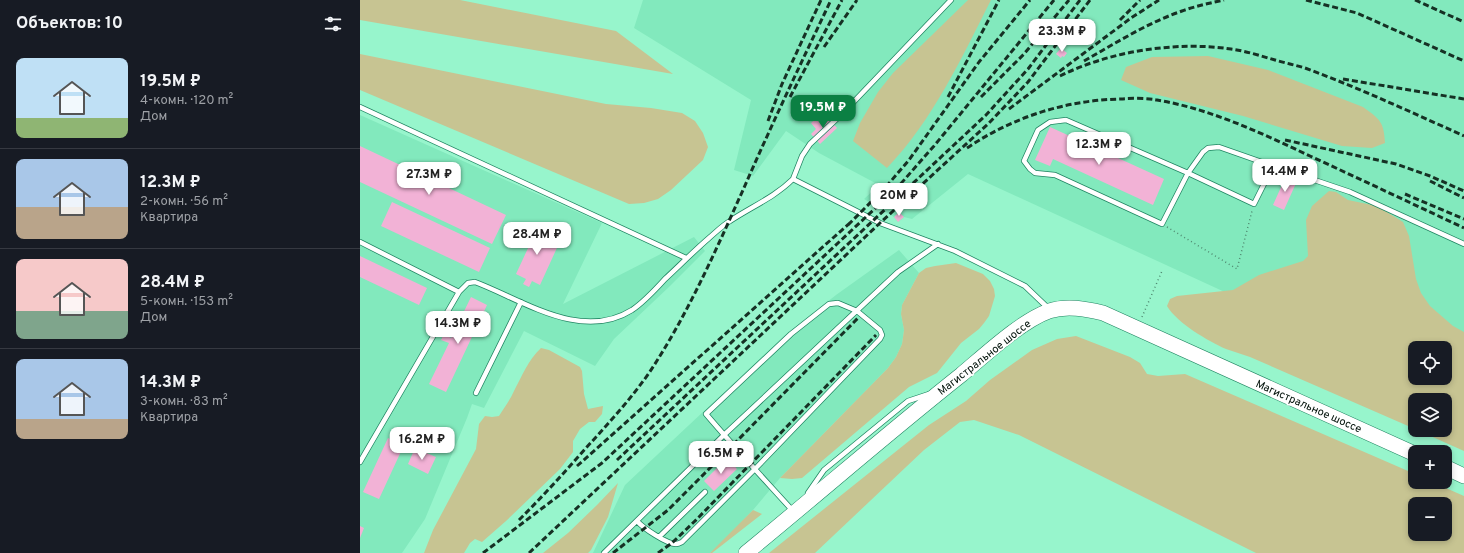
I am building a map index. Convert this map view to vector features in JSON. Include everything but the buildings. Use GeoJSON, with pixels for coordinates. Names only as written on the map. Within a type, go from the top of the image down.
{"type":"FeatureCollection","features":[{"type":"Feature","properties":{"kind":"main road","name":"Магистральное шоссе"},"geometry":{"type":"LineString","coordinates":[[746,553],[944,388],[1031,320],[1050,311],[1068,308],[1085,309],[1103,313],[1408,451]]}},
{"type":"Feature","properties":{"kind":"main road"},"geometry":{"type":"LineString","coordinates":[[1452,470],[1464,476]]}},
{"type":"Feature","properties":{"kind":"lane"},"geometry":{"type":"LineString","coordinates":[[360,462],[459,292],[468,283],[475,282],[520,302],[569,319],[594,322],[612,320],[632,310],[686,258],[729,221],[778,192],[793,179],[802,156],[810,144],[848,107],[951,0]]}},
{"type":"Feature","properties":{"kind":"lane"},"geometry":{"type":"LineString","coordinates":[[360,107],[686,258]]}},
{"type":"Feature","properties":{"kind":"lane"},"geometry":{"type":"LineString","coordinates":[[1273,166],[1254,204],[1188,173],[1066,120],[1050,122],[1038,130],[1024,161],[1035,173],[1055,175],[1162,224],[1188,173],[1203,152],[1213,147],[1219,147],[1350,192],[1464,244]]}},
{"type":"Feature","properties":{"kind":"lane"},"geometry":{"type":"LineString","coordinates":[[793,179],[880,223],[955,251],[1026,286],[1050,311]]}},
{"type":"Feature","properties":{"kind":"lane"},"geometry":{"type":"LineString","coordinates":[[360,242],[459,292]]}},
{"type":"Feature","properties":{"kind":"lane"},"geometry":{"type":"LineString","coordinates":[[604,553],[724,435],[898,272],[938,244]]}},
{"type":"Feature","properties":{"kind":"lane"},"geometry":{"type":"LineString","coordinates":[[476,393],[520,302]]}},
{"type":"Feature","properties":{"kind":"lane"},"geometry":{"type":"LineString","coordinates":[[637,521],[644,528],[659,537],[675,544],[682,542],[755,469],[880,339],[882,332],[880,330],[857,311],[838,303],[829,304],[791,334],[706,414],[755,469],[794,514]]}},
{"type":"Feature","properties":{"kind":"lane"},"geometry":{"type":"LineString","coordinates":[[659,537],[705,492]]}},
{"type":"Feature","properties":{"kind":"path"},"geometry":{"type":"LineString","coordinates":[[1162,224],[1237,269],[1254,204]]}},
{"type":"Feature","properties":{"kind":"path"},"geometry":{"type":"LineString","coordinates":[[1137,328],[1162,271]]}},
{"type":"Feature","properties":{"kind":"shaded area"},"geometry":{"type":"Polygon","coordinates":[[[360,0],[460,0],[616,31],[673,74],[360,20],[360,0]]]}},
{"type":"Feature","properties":{"kind":"shaded area"},"geometry":{"type":"Polygon","coordinates":[[[643,0],[1464,0],[1464,349],[1452,348],[1452,341],[1408,341],[1408,343],[1314,333],[968,174],[912,219],[904,217],[898,222],[894,217],[864,199],[879,185],[819,153],[786,131],[753,176],[734,170],[751,100],[634,28],[643,0]]]}},
{"type":"Feature","properties":{"kind":"shaded area"},"geometry":{"type":"Polygon","coordinates":[[[968,0],[991,0],[957,66],[932,109],[918,130],[887,168],[853,141],[860,123],[878,92],[893,73],[968,0]]]}},
{"type":"Feature","properties":{"kind":"shaded area"},"geometry":{"type":"Polygon","coordinates":[[[360,54],[606,104],[651,108],[682,113],[695,121],[703,133],[708,147],[703,160],[671,190],[658,199],[644,203],[629,204],[360,90],[360,54]]]}},
{"type":"Feature","properties":{"kind":"shaded area"},"geometry":{"type":"Polygon","coordinates":[[[1208,56],[1268,70],[1363,107],[1380,122],[1384,130],[1385,143],[1372,148],[1342,146],[1243,116],[1150,93],[1121,80],[1126,67],[1152,57],[1208,56]]]}},
{"type":"Feature","properties":{"kind":"shaded area"},"geometry":{"type":"Polygon","coordinates":[[[360,115],[602,223],[563,304],[694,237],[705,251],[614,339],[595,366],[524,331],[484,408],[472,404],[425,519],[402,553],[360,553],[360,115]]]}},
{"type":"Feature","properties":{"kind":"shaded area"},"geometry":{"type":"Polygon","coordinates":[[[1329,191],[1336,192],[1348,200],[1377,206],[1403,222],[1409,236],[1416,279],[1421,293],[1430,306],[1453,326],[1464,332],[1464,451],[1433,437],[1452,437],[1452,393],[1408,393],[1408,426],[1250,357],[1219,346],[1185,325],[1167,306],[1170,299],[1177,296],[1233,290],[1259,275],[1303,261],[1308,256],[1306,220],[1312,206],[1329,191]]]}},
{"type":"Feature","properties":{"kind":"shaded area"},"geometry":{"type":"Polygon","coordinates":[[[899,250],[919,273],[902,305],[901,314],[904,330],[902,344],[896,357],[888,368],[780,478],[753,510],[720,545],[710,553],[593,553],[625,485],[783,337],[836,295],[899,250]]]}},
{"type":"Feature","properties":{"kind":"shaded area"},"geometry":{"type":"Polygon","coordinates":[[[956,263],[983,274],[990,281],[994,289],[995,296],[989,316],[984,323],[979,329],[961,343],[937,373],[909,387],[802,478],[780,478],[888,368],[896,357],[902,344],[904,330],[901,314],[902,305],[919,273],[926,268],[956,263]]]}},
{"type":"Feature","properties":{"kind":"shaded area"},"geometry":{"type":"Polygon","coordinates":[[[1076,336],[1130,357],[1140,363],[1147,374],[1158,376],[1185,374],[1408,471],[1408,489],[1448,489],[1464,496],[1464,553],[1256,553],[1019,435],[974,420],[960,422],[924,450],[815,553],[769,553],[929,425],[966,401],[990,380],[1032,350],[1057,339],[1076,336]]]}},
{"type":"Feature","properties":{"kind":"shaded area"},"geometry":{"type":"Polygon","coordinates":[[[541,348],[549,350],[580,367],[582,371],[584,394],[588,409],[603,406],[602,414],[595,422],[589,422],[580,429],[573,441],[573,452],[560,469],[482,542],[475,539],[470,543],[464,553],[424,553],[433,530],[476,449],[479,424],[485,416],[499,416],[511,398],[529,363],[541,348]]]}},
{"type":"Feature","properties":{"kind":"shaded area"},"geometry":{"type":"Polygon","coordinates":[[[618,483],[608,517],[588,553],[543,553],[568,533],[618,483]]]}},
{"type":"Feature","properties":{"kind":"shaded area"},"geometry":{"type":"Polygon","coordinates":[[[753,510],[762,514],[712,553],[710,553],[753,510]]]}},
{"type":"Feature","properties":{"kind":"railway"},"geometry":{"type":"LineString","coordinates":[[768,121],[782,84],[821,0]]}},
{"type":"Feature","properties":{"kind":"railway"},"geometry":{"type":"LineString","coordinates":[[519,520],[619,412],[642,383],[663,351],[676,329],[711,260],[775,118],[831,0]]}},
{"type":"Feature","properties":{"kind":"railway"},"geometry":{"type":"LineString","coordinates":[[790,97],[842,0]]}},
{"type":"Feature","properties":{"kind":"railway"},"geometry":{"type":"LineString","coordinates":[[824,47],[857,0]]}},
{"type":"Feature","properties":{"kind":"railway"},"geometry":{"type":"LineString","coordinates":[[948,97],[999,0]]}},
{"type":"Feature","properties":{"kind":"railway"},"geometry":{"type":"LineString","coordinates":[[848,225],[885,188],[909,160],[979,62],[1030,0]]}},
{"type":"Feature","properties":{"kind":"railway"},"geometry":{"type":"LineString","coordinates":[[483,553],[602,463],[897,188],[934,146],[1054,0]]}},
{"type":"Feature","properties":{"kind":"railway"},"geometry":{"type":"LineString","coordinates":[[981,97],[1024,54],[1069,0]]}},
{"type":"Feature","properties":{"kind":"railway"},"geometry":{"type":"LineString","coordinates":[[617,460],[986,115],[1028,69],[1080,0]]}},
{"type":"Feature","properties":{"kind":"railway"},"geometry":{"type":"LineString","coordinates":[[529,553],[880,223],[989,123],[1028,82],[1090,0]]}},
{"type":"Feature","properties":{"kind":"railway"},"geometry":{"type":"LineString","coordinates":[[1120,20],[1140,0]]}},
{"type":"Feature","properties":{"kind":"railway"},"geometry":{"type":"LineString","coordinates":[[1009,109],[1131,18],[1159,0]]}},
{"type":"Feature","properties":{"kind":"railway"},"geometry":{"type":"LineString","coordinates":[[1084,61],[1156,21],[1187,9],[1224,0]]}},
{"type":"Feature","properties":{"kind":"railway"},"geometry":{"type":"LineString","coordinates":[[1306,0],[1357,13],[1464,61]]}},
{"type":"Feature","properties":{"kind":"railway"},"geometry":{"type":"LineString","coordinates":[[1415,0],[1464,22]]}},
{"type":"Feature","properties":{"kind":"railway"},"geometry":{"type":"LineString","coordinates":[[1060,76],[1079,67],[1100,60],[1144,50],[1188,46],[1231,49],[1248,52],[1305,68],[1405,109],[1464,136]]}},
{"type":"Feature","properties":{"kind":"railway"},"geometry":{"type":"LineString","coordinates":[[1343,79],[1464,99]]}},
{"type":"Feature","properties":{"kind":"railway"},"geometry":{"type":"LineString","coordinates":[[967,148],[1003,127],[1021,119],[1060,107],[1100,100],[1134,98],[1157,100],[1197,109],[1235,123],[1292,147],[1464,228]]}},
{"type":"Feature","properties":{"kind":"railway"},"geometry":{"type":"LineString","coordinates":[[1285,140],[1396,164],[1430,176],[1464,191]]}},
{"type":"Feature","properties":{"kind":"railway"},"geometry":{"type":"LineString","coordinates":[[1430,181],[1464,198]]}},
{"type":"Feature","properties":{"kind":"railway"},"geometry":{"type":"LineString","coordinates":[[1405,194],[1464,219]]}},
{"type":"Feature","properties":{"kind":"railway"},"geometry":{"type":"LineString","coordinates":[[577,466],[852,221]]}},
{"type":"Feature","properties":{"kind":"railway"},"geometry":{"type":"LineString","coordinates":[[613,553],[668,510],[858,318]]}},
{"type":"Feature","properties":{"kind":"railway"},"geometry":{"type":"LineString","coordinates":[[658,553],[672,543],[697,519],[876,335]]}}]}
